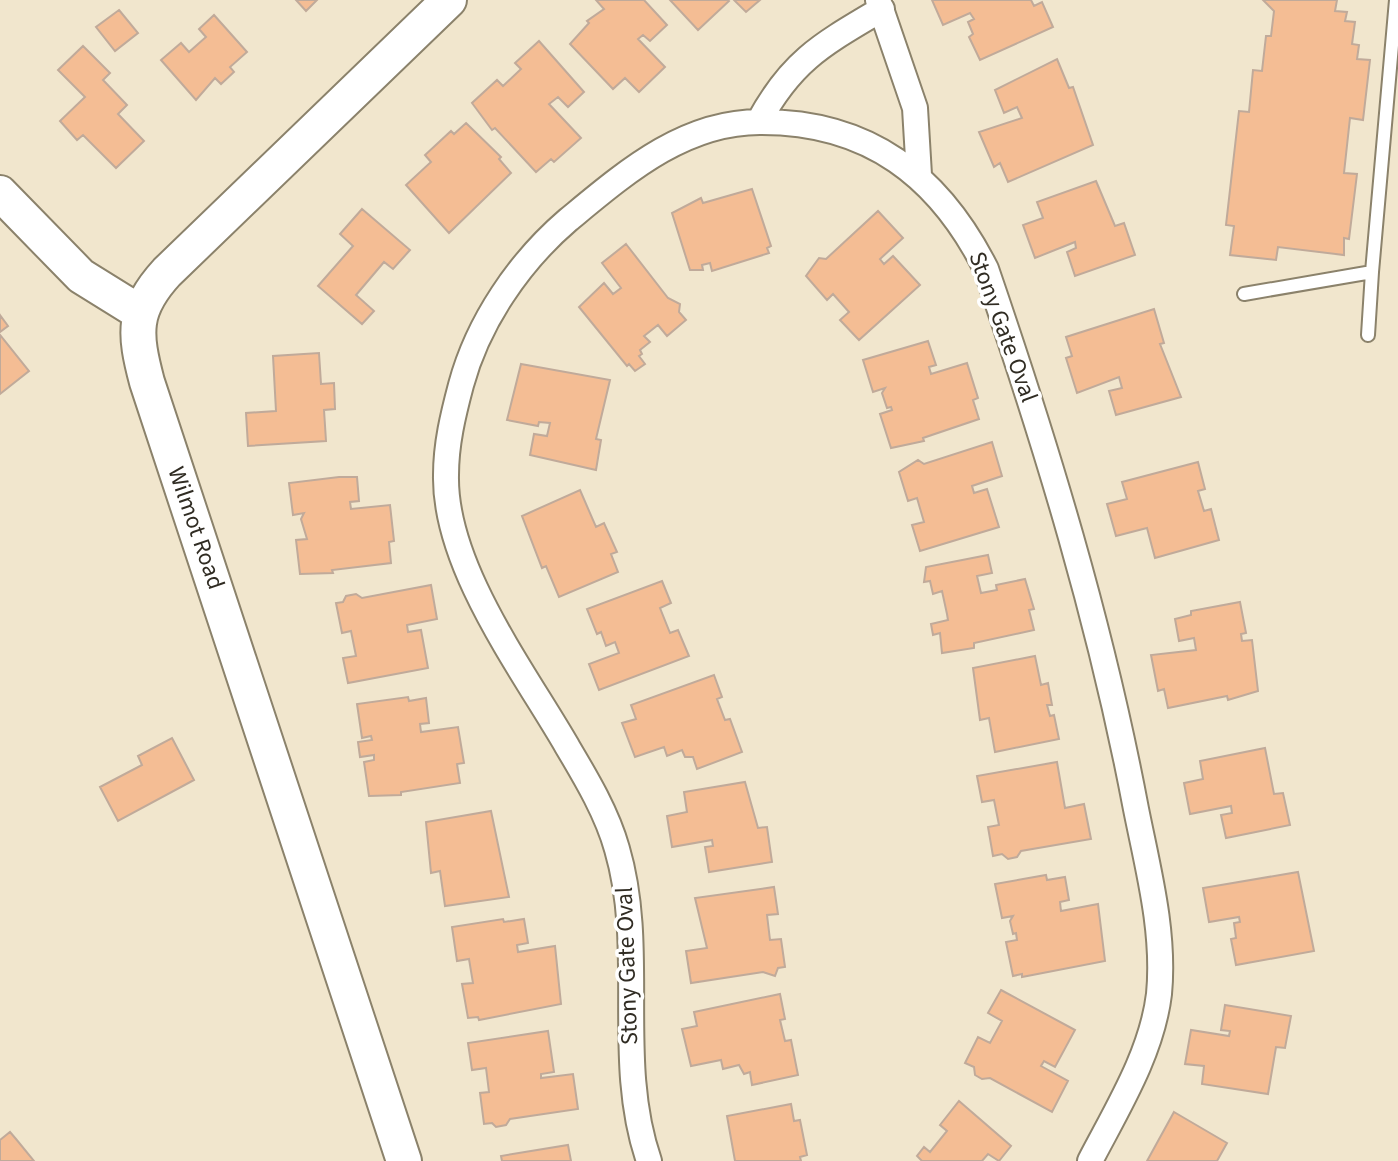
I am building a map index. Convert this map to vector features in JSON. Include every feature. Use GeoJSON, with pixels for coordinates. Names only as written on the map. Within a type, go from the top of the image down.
{"type":"FeatureCollection","features":[{"type":"Feature","properties":{"kind":"street"},"geometry":{"type":"LineString","coordinates":[[0,193],[81,276],[139,312],[145,296],[167,272],[449,0]]}},
{"type":"Feature","properties":{"kind":"street"},"geometry":{"type":"LineString","coordinates":[[759,121],[777,88],[803,59],[880,5],[915,108],[919,175]]}},
{"type":"Feature","properties":{"kind":"street","name":"Stony Gate Oval"},"geometry":{"type":"LineString","coordinates":[[649,1161],[635,1109],[630,1060],[630,949],[625,881],[617,847],[602,809],[499,630],[456,540],[445,479],[450,424],[469,356],[503,293],[552,234],[617,180],[667,145],[709,130],[759,121],[828,130],[890,156],[919,175],[962,228],[986,269],[1063,502],[1100,637],[1155,906],[1159,994],[1153,1026],[1136,1068],[1090,1161]]}},
{"type":"Feature","properties":{"kind":"street","name":"Wilmot Road"},"geometry":{"type":"LineString","coordinates":[[139,312],[139,345],[147,382],[404,1161]]}},
{"type":"Feature","properties":{"kind":"lane"},"geometry":{"type":"LineString","coordinates":[[1368,335],[1396,0]]}},
{"type":"Feature","properties":{"kind":"lane"},"geometry":{"type":"LineString","coordinates":[[1244,294],[1372,272]]}},
{"type":"Feature","properties":{"kind":"building"},"geometry":{"type":"Polygon","coordinates":[[[296,0],[317,0],[306,11],[296,0]]]}},
{"type":"Feature","properties":{"kind":"building"},"geometry":{"type":"Polygon","coordinates":[[[596,0],[644,0],[667,25],[650,41],[643,35],[638,39],[665,67],[639,92],[625,78],[613,89],[570,44],[589,23],[587,21],[604,9],[596,0]]]}},
{"type":"Feature","properties":{"kind":"building"},"geometry":{"type":"Polygon","coordinates":[[[670,0],[728,0],[729,1],[698,30],[670,0]]]}},
{"type":"Feature","properties":{"kind":"building"},"geometry":{"type":"Polygon","coordinates":[[[734,0],[760,0],[746,12],[734,0]]]}},
{"type":"Feature","properties":{"kind":"building"},"geometry":{"type":"Polygon","coordinates":[[[932,0],[1031,0],[1034,6],[1042,2],[1053,27],[980,60],[969,37],[973,34],[968,22],[974,19],[970,13],[943,25],[932,0]]]}},
{"type":"Feature","properties":{"kind":"building"},"geometry":{"type":"Polygon","coordinates":[[[1263,0],[1337,0],[1335,11],[1347,12],[1345,21],[1355,22],[1352,44],[1359,45],[1357,59],[1370,60],[1363,120],[1350,118],[1344,173],[1357,174],[1349,239],[1344,238],[1344,255],[1278,247],[1276,260],[1230,255],[1234,226],[1226,225],[1239,111],[1249,112],[1253,70],[1262,71],[1266,36],[1271,36],[1274,11],[1263,0]]]}},
{"type":"Feature","properties":{"kind":"building"},"geometry":{"type":"Polygon","coordinates":[[[119,10],[138,33],[115,51],[96,27],[119,10]]]}},
{"type":"Feature","properties":{"kind":"building"},"geometry":{"type":"Polygon","coordinates":[[[214,15],[247,52],[230,67],[234,72],[221,84],[215,78],[196,100],[161,60],[181,43],[189,52],[206,37],[199,29],[214,15]]]}},
{"type":"Feature","properties":{"kind":"building"},"geometry":{"type":"Polygon","coordinates":[[[539,41],[584,92],[568,107],[558,97],[549,104],[581,138],[554,162],[551,159],[536,172],[495,128],[492,130],[472,103],[497,80],[503,86],[521,69],[515,63],[539,41]]]}},
{"type":"Feature","properties":{"kind":"building"},"geometry":{"type":"Polygon","coordinates":[[[83,46],[110,73],[103,80],[127,105],[118,114],[144,141],[116,168],[83,135],[77,140],[60,121],[85,97],[58,70],[83,46]]]}},
{"type":"Feature","properties":{"kind":"building"},"geometry":{"type":"Polygon","coordinates":[[[1057,59],[1069,88],[1073,87],[1093,145],[1008,182],[1000,163],[994,167],[979,132],[1022,118],[1017,107],[1004,113],[995,90],[1057,59]]]}},
{"type":"Feature","properties":{"kind":"building"},"geometry":{"type":"Polygon","coordinates":[[[466,123],[501,157],[499,159],[511,173],[449,233],[406,185],[431,162],[425,155],[451,131],[454,134],[466,123]]]}},
{"type":"Feature","properties":{"kind":"building"},"geometry":{"type":"Polygon","coordinates":[[[1096,181],[1115,226],[1124,223],[1135,255],[1075,276],[1067,252],[1076,248],[1075,242],[1035,258],[1023,225],[1043,218],[1037,202],[1096,181]]]}},
{"type":"Feature","properties":{"kind":"building"},"geometry":{"type":"Polygon","coordinates":[[[752,189],[771,246],[767,248],[769,253],[712,271],[710,263],[702,265],[703,270],[690,270],[672,213],[701,198],[703,203],[752,189]]]}},
{"type":"Feature","properties":{"kind":"building"},"geometry":{"type":"Polygon","coordinates":[[[362,209],[410,250],[393,269],[384,262],[356,295],[374,311],[362,324],[318,286],[353,246],[340,234],[362,209]]]}},
{"type":"Feature","properties":{"kind":"building"},"geometry":{"type":"Polygon","coordinates":[[[878,211],[903,238],[880,259],[884,264],[893,256],[920,285],[859,340],[840,320],[849,312],[833,294],[827,300],[806,276],[819,258],[826,259],[878,211]]]}},
{"type":"Feature","properties":{"kind":"building"},"geometry":{"type":"Polygon","coordinates":[[[626,244],[668,298],[680,304],[679,312],[686,320],[667,336],[658,325],[644,336],[650,342],[640,350],[642,354],[639,356],[645,364],[635,371],[629,364],[627,366],[579,307],[604,283],[613,294],[621,288],[602,263],[626,244]]]}},
{"type":"Feature","properties":{"kind":"building"},"geometry":{"type":"Polygon","coordinates":[[[1154,309],[1164,343],[1160,344],[1181,397],[1116,415],[1109,391],[1122,388],[1119,377],[1077,393],[1066,358],[1072,356],[1066,337],[1154,309]]]}},
{"type":"Feature","properties":{"kind":"building"},"geometry":{"type":"Polygon","coordinates":[[[0,315],[8,326],[0,332],[0,315]]]}},
{"type":"Feature","properties":{"kind":"building"},"geometry":{"type":"Polygon","coordinates":[[[0,335],[29,371],[0,394],[0,335]]]}},
{"type":"Feature","properties":{"kind":"building"},"geometry":{"type":"Polygon","coordinates":[[[928,341],[936,365],[929,367],[931,374],[967,363],[978,398],[973,400],[979,419],[923,438],[924,441],[891,448],[880,414],[892,410],[891,407],[887,408],[882,393],[885,388],[873,392],[863,360],[928,341]]]}},
{"type":"Feature","properties":{"kind":"building"},"geometry":{"type":"Polygon","coordinates":[[[319,353],[321,384],[334,383],[335,409],[324,410],[326,441],[248,446],[246,413],[276,411],[273,356],[319,353]]]}},
{"type":"Feature","properties":{"kind":"building"},"geometry":{"type":"Polygon","coordinates":[[[521,364],[610,380],[596,439],[601,440],[596,470],[530,455],[534,434],[547,436],[550,423],[539,422],[538,426],[507,420],[521,364]]]}},
{"type":"Feature","properties":{"kind":"building"},"geometry":{"type":"Polygon","coordinates":[[[992,442],[1002,476],[972,486],[974,493],[987,489],[999,527],[920,551],[912,525],[924,522],[917,498],[908,501],[899,472],[918,460],[924,464],[992,442]]]}},
{"type":"Feature","properties":{"kind":"building"},"geometry":{"type":"Polygon","coordinates":[[[1198,462],[1205,489],[1198,491],[1204,511],[1211,509],[1219,540],[1155,558],[1147,528],[1116,536],[1107,504],[1127,499],[1122,482],[1198,462]]]}},
{"type":"Feature","properties":{"kind":"building"},"geometry":{"type":"Polygon","coordinates":[[[357,477],[359,501],[350,502],[351,509],[390,505],[394,541],[389,542],[391,563],[332,570],[333,573],[300,574],[296,540],[307,539],[301,519],[304,513],[293,515],[289,483],[357,477]]]}},
{"type":"Feature","properties":{"kind":"building"},"geometry":{"type":"Polygon","coordinates":[[[580,490],[596,527],[604,523],[617,552],[611,554],[618,572],[559,597],[546,566],[542,568],[522,516],[580,490]]]}},
{"type":"Feature","properties":{"kind":"building"},"geometry":{"type":"Polygon","coordinates":[[[988,555],[992,573],[977,576],[981,593],[997,590],[996,585],[1025,579],[1034,609],[1029,610],[1034,630],[974,643],[974,648],[942,653],[940,633],[933,635],[931,624],[948,620],[947,614],[942,591],[933,594],[930,581],[924,582],[926,567],[988,555]]]}},
{"type":"Feature","properties":{"kind":"building"},"geometry":{"type":"Polygon","coordinates":[[[662,581],[671,603],[660,608],[670,633],[678,630],[689,656],[599,690],[589,664],[619,653],[615,642],[606,646],[601,632],[597,634],[587,609],[662,581]]]}},
{"type":"Feature","properties":{"kind":"building"},"geometry":{"type":"Polygon","coordinates":[[[431,585],[437,619],[407,625],[408,632],[421,630],[428,668],[348,683],[343,658],[356,656],[351,631],[342,633],[336,603],[356,594],[362,598],[431,585]]]}},
{"type":"Feature","properties":{"kind":"building"},"geometry":{"type":"Polygon","coordinates":[[[1240,602],[1246,633],[1241,634],[1242,641],[1252,640],[1258,691],[1228,700],[1227,696],[1168,708],[1164,689],[1158,691],[1151,655],[1196,650],[1194,638],[1179,641],[1175,619],[1191,615],[1191,611],[1240,602]]]}},
{"type":"Feature","properties":{"kind":"building"},"geometry":{"type":"Polygon","coordinates":[[[1035,656],[1041,685],[1048,683],[1052,705],[1047,705],[1050,716],[1054,715],[1059,739],[995,752],[989,718],[980,720],[973,668],[1035,656]]]}},
{"type":"Feature","properties":{"kind":"building"},"geometry":{"type":"Polygon","coordinates":[[[714,675],[722,697],[717,699],[725,720],[730,719],[742,752],[697,769],[693,757],[685,757],[682,750],[667,756],[664,747],[635,757],[622,723],[636,719],[631,705],[714,675]]]}},
{"type":"Feature","properties":{"kind":"building"},"geometry":{"type":"Polygon","coordinates":[[[408,697],[409,701],[426,698],[429,723],[420,724],[421,732],[458,727],[464,763],[457,764],[460,783],[401,792],[401,795],[369,796],[364,762],[374,760],[374,755],[360,757],[358,742],[372,740],[371,736],[362,738],[357,704],[408,697]]]}},
{"type":"Feature","properties":{"kind":"building"},"geometry":{"type":"Polygon","coordinates":[[[172,738],[194,780],[118,821],[100,787],[142,765],[138,756],[172,738]]]}},
{"type":"Feature","properties":{"kind":"building"},"geometry":{"type":"Polygon","coordinates":[[[1265,748],[1274,794],[1283,793],[1290,825],[1226,838],[1221,815],[1232,813],[1231,806],[1190,814],[1184,783],[1203,779],[1200,761],[1265,748]]]}},
{"type":"Feature","properties":{"kind":"building"},"geometry":{"type":"Polygon","coordinates":[[[1057,762],[1065,808],[1084,804],[1091,839],[1021,851],[1017,857],[1008,859],[1002,854],[993,856],[988,827],[999,825],[994,800],[982,802],[977,776],[1057,762]]]}},
{"type":"Feature","properties":{"kind":"building"},"geometry":{"type":"Polygon","coordinates":[[[745,782],[758,828],[767,827],[772,862],[709,872],[705,847],[713,846],[712,840],[672,847],[667,816],[687,812],[684,792],[745,782]]]}},
{"type":"Feature","properties":{"kind":"building"},"geometry":{"type":"Polygon","coordinates":[[[491,811],[509,897],[445,906],[440,871],[431,873],[426,822],[491,811]]]}},
{"type":"Feature","properties":{"kind":"building"},"geometry":{"type":"Polygon","coordinates":[[[1298,872],[1314,951],[1236,965],[1231,939],[1236,938],[1234,923],[1240,922],[1239,917],[1209,922],[1203,888],[1298,872]]]}},
{"type":"Feature","properties":{"kind":"building"},"geometry":{"type":"Polygon","coordinates":[[[1046,875],[1047,880],[1065,877],[1069,900],[1060,902],[1061,911],[1098,904],[1105,961],[1022,977],[1022,974],[1013,976],[1006,942],[1017,940],[1010,921],[1013,916],[1002,918],[995,884],[1046,875]]]}},
{"type":"Feature","properties":{"kind":"building"},"geometry":{"type":"Polygon","coordinates":[[[774,887],[778,914],[767,915],[770,940],[781,939],[785,967],[778,968],[775,976],[763,972],[691,983],[686,951],[707,948],[695,898],[774,887]]]}},
{"type":"Feature","properties":{"kind":"building"},"geometry":{"type":"Polygon","coordinates":[[[503,919],[504,922],[524,919],[528,943],[517,945],[518,952],[555,946],[561,1004],[479,1020],[478,1017],[468,1018],[462,984],[473,983],[469,959],[457,961],[452,927],[503,919]]]}},
{"type":"Feature","properties":{"kind":"building"},"geometry":{"type":"Polygon","coordinates":[[[1001,990],[1075,1030],[1055,1067],[1044,1061],[1041,1066],[1068,1081],[1052,1112],[990,1078],[982,1079],[975,1075],[974,1067],[965,1063],[978,1037],[990,1043],[1002,1021],[988,1013],[1001,990]]]}},
{"type":"Feature","properties":{"kind":"building"},"geometry":{"type":"Polygon","coordinates":[[[780,994],[785,1019],[780,1020],[785,1041],[791,1040],[798,1075],[752,1085],[750,1072],[744,1074],[739,1065],[723,1069],[721,1060],[691,1066],[682,1029],[697,1026],[694,1012],[780,994]]]}},
{"type":"Feature","properties":{"kind":"building"},"geometry":{"type":"Polygon","coordinates":[[[1225,1005],[1291,1016],[1285,1048],[1276,1047],[1268,1094],[1202,1084],[1204,1066],[1185,1064],[1191,1030],[1229,1036],[1230,1031],[1221,1030],[1225,1005]]]}},
{"type":"Feature","properties":{"kind":"building"},"geometry":{"type":"Polygon","coordinates":[[[548,1031],[554,1072],[541,1074],[541,1078],[573,1074],[578,1109],[510,1119],[506,1125],[496,1127],[492,1123],[484,1124],[480,1093],[489,1092],[486,1068],[472,1070],[468,1043],[548,1031]]]}},
{"type":"Feature","properties":{"kind":"building"},"geometry":{"type":"Polygon","coordinates":[[[959,1101],[1011,1146],[999,1161],[988,1154],[982,1161],[922,1161],[917,1156],[924,1147],[930,1152],[947,1131],[940,1125],[959,1101]]]}},
{"type":"Feature","properties":{"kind":"building"},"geometry":{"type":"Polygon","coordinates":[[[791,1104],[794,1121],[800,1120],[807,1155],[800,1157],[801,1161],[735,1161],[727,1116],[791,1104]]]}},
{"type":"Feature","properties":{"kind":"building"},"geometry":{"type":"Polygon","coordinates":[[[1174,1112],[1227,1143],[1217,1161],[1147,1161],[1174,1112]]]}},
{"type":"Feature","properties":{"kind":"building"},"geometry":{"type":"Polygon","coordinates":[[[10,1132],[34,1161],[0,1161],[0,1140],[10,1132]]]}},
{"type":"Feature","properties":{"kind":"building"},"geometry":{"type":"Polygon","coordinates":[[[568,1145],[571,1161],[502,1161],[501,1156],[568,1145]]]}}]}
